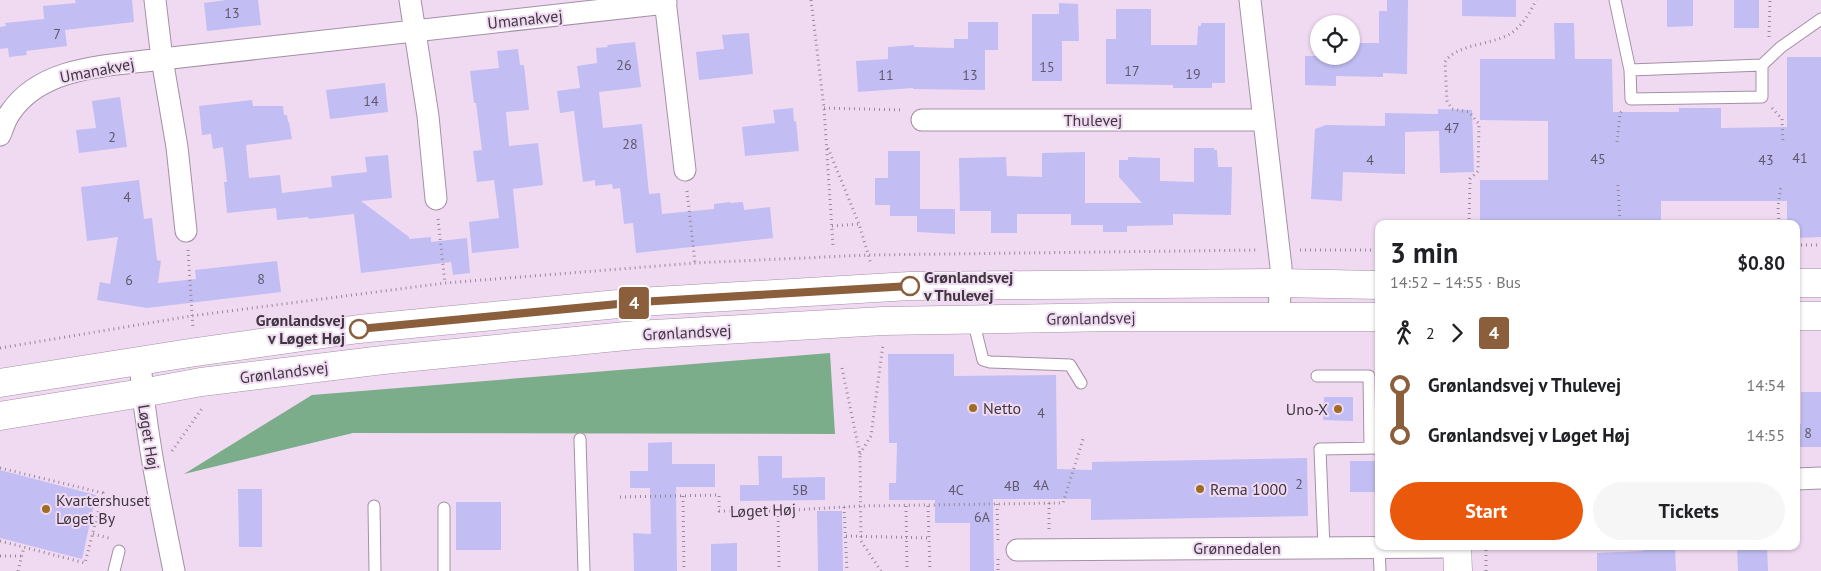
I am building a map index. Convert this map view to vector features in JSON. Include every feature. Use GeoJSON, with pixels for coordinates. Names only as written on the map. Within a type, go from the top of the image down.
{"type":"FeatureCollection","features":[{"type":"Feature","properties":{"kind":"street"},"geometry":{"type":"LineString","coordinates":[[155,0],[162,58],[177,147],[186,230]]}},
{"type":"Feature","properties":{"kind":"street"},"geometry":{"type":"LineString","coordinates":[[410,0],[428,116],[436,199]]}},
{"type":"Feature","properties":{"kind":"street"},"geometry":{"type":"LineString","coordinates":[[1250,0],[1281,267],[1279,316]]}},
{"type":"Feature","properties":{"kind":"street","name":"Umanakvej"},"geometry":{"type":"LineString","coordinates":[[0,135],[10,114],[29,92],[54,77],[85,70],[162,58],[666,2],[685,170]]}},
{"type":"Feature","properties":{"kind":"street","name":"Thulevej"},"geometry":{"type":"LineString","coordinates":[[922,120],[1264,120]]}},
{"type":"Feature","properties":{"kind":"street","name":"Grønlandsvej"},"geometry":{"type":"LineString","coordinates":[[0,383],[382,326],[639,302],[874,288],[1280,283],[1375,285]]}},
{"type":"Feature","properties":{"kind":"street"},"geometry":{"type":"LineString","coordinates":[[1800,283],[1821,283]]}},
{"type":"Feature","properties":{"kind":"street","name":"Grønlandsvej"},"geometry":{"type":"LineString","coordinates":[[0,416],[201,382],[383,360],[636,335],[883,321],[1279,316],[1375,317]]}},
{"type":"Feature","properties":{"kind":"street"},"geometry":{"type":"LineString","coordinates":[[1800,316],[1821,316]]}},
{"type":"Feature","properties":{"kind":"street","name":"Løget Høj"},"geometry":{"type":"LineString","coordinates":[[140,361],[142,393],[152,461],[174,571]]}},
{"type":"Feature","properties":{"kind":"street"},"geometry":{"type":"LineString","coordinates":[[1800,479],[1821,478]]}},
{"type":"Feature","properties":{"kind":"street","name":"Grønnedalen"},"geometry":{"type":"LineString","coordinates":[[1016,550],[1375,548]]}},
{"type":"Feature","properties":{"kind":"street","name":"Grønnedalen"},"geometry":{"type":"LineString","coordinates":[[1402,550],[1458,555]]}},
{"type":"Feature","properties":{"kind":"lane"},"geometry":{"type":"LineString","coordinates":[[1615,0],[1630,70],[1631,99],[1762,97],[1762,65]]}},
{"type":"Feature","properties":{"kind":"lane"},"geometry":{"type":"LineString","coordinates":[[1630,70],[1762,65],[1781,47],[1821,19]]}},
{"type":"Feature","properties":{"kind":"lane"},"geometry":{"type":"LineString","coordinates":[[973,320],[983,360],[990,362],[1070,365],[1081,382]]}},
{"type":"Feature","properties":{"kind":"lane"},"geometry":{"type":"LineString","coordinates":[[1317,376],[1369,376],[1374,448],[1320,449],[1324,548]]}},
{"type":"Feature","properties":{"kind":"lane"},"geometry":{"type":"LineString","coordinates":[[580,440],[584,571]]}},
{"type":"Feature","properties":{"kind":"lane"},"geometry":{"type":"LineString","coordinates":[[374,506],[375,571]]}},
{"type":"Feature","properties":{"kind":"lane"},"geometry":{"type":"LineString","coordinates":[[444,508],[444,571]]}},
{"type":"Feature","properties":{"kind":"lane"},"geometry":{"type":"LineString","coordinates":[[1379,550],[1380,571]]}},
{"type":"Feature","properties":{"kind":"lane"},"geometry":{"type":"LineString","coordinates":[[114,571],[119,551]]}},
{"type":"Feature","properties":{"kind":"path"},"geometry":{"type":"LineString","coordinates":[[811,0],[824,108],[833,246]]}},
{"type":"Feature","properties":{"kind":"path"},"geometry":{"type":"LineString","coordinates":[[1470,220],[1470,179],[1478,171],[1479,124],[1469,112],[1452,110],[1447,101],[1445,62],[1454,52],[1510,34],[1526,19],[1536,0]]}},
{"type":"Feature","properties":{"kind":"path"},"geometry":{"type":"LineString","coordinates":[[1762,65],[1769,42],[1770,0]]}},
{"type":"Feature","properties":{"kind":"path"},"geometry":{"type":"LineString","coordinates":[[1762,97],[1782,119],[1783,142]]}},
{"type":"Feature","properties":{"kind":"path"},"geometry":{"type":"LineString","coordinates":[[1617,142],[1620,113],[1631,99]]}},
{"type":"Feature","properties":{"kind":"path"},"geometry":{"type":"LineString","coordinates":[[824,108],[912,110],[922,120]]}},
{"type":"Feature","properties":{"kind":"path"},"geometry":{"type":"LineString","coordinates":[[827,145],[858,224],[873,270],[874,288]]}},
{"type":"Feature","properties":{"kind":"path"},"geometry":{"type":"LineString","coordinates":[[685,170],[695,262]]}},
{"type":"Feature","properties":{"kind":"path"},"geometry":{"type":"LineString","coordinates":[[1618,185],[1620,220]]}},
{"type":"Feature","properties":{"kind":"path"},"geometry":{"type":"LineString","coordinates":[[1778,220],[1780,185]]}},
{"type":"Feature","properties":{"kind":"path"},"geometry":{"type":"LineString","coordinates":[[436,199],[445,284]]}},
{"type":"Feature","properties":{"kind":"path"},"geometry":{"type":"LineString","coordinates":[[832,226],[858,224]]}},
{"type":"Feature","properties":{"kind":"path"},"geometry":{"type":"LineString","coordinates":[[186,230],[194,334]]}},
{"type":"Feature","properties":{"kind":"path"},"geometry":{"type":"LineString","coordinates":[[1800,246],[1821,245]]}},
{"type":"Feature","properties":{"kind":"path"},"geometry":{"type":"LineString","coordinates":[[860,455],[871,436],[883,350],[883,321]]}},
{"type":"Feature","properties":{"kind":"path"},"geometry":{"type":"LineString","coordinates":[[842,368],[860,455],[861,541],[881,571]]}},
{"type":"Feature","properties":{"kind":"path"},"geometry":{"type":"LineString","coordinates":[[152,461],[168,456],[203,407],[203,400]]}},
{"type":"Feature","properties":{"kind":"path","name":"Løget Høj"},"geometry":{"type":"LineString","coordinates":[[620,497],[719,495],[719,511],[778,511],[860,506],[1063,503],[1082,439]]}},
{"type":"Feature","properties":{"kind":"path"},"geometry":{"type":"LineString","coordinates":[[0,468],[103,493],[85,563],[0,541]]}},
{"type":"Feature","properties":{"kind":"path"},"geometry":{"type":"LineString","coordinates":[[683,496],[684,571]]}},
{"type":"Feature","properties":{"kind":"path"},"geometry":{"type":"LineString","coordinates":[[906,506],[907,571]]}},
{"type":"Feature","properties":{"kind":"path"},"geometry":{"type":"LineString","coordinates":[[928,506],[930,571]]}},
{"type":"Feature","properties":{"kind":"path"},"geometry":{"type":"LineString","coordinates":[[844,507],[847,571]]}},
{"type":"Feature","properties":{"kind":"path"},"geometry":{"type":"LineString","coordinates":[[778,511],[779,571]]}},
{"type":"Feature","properties":{"kind":"path"},"geometry":{"type":"LineString","coordinates":[[846,536],[929,538]]}},
{"type":"Feature","properties":{"kind":"path"},"geometry":{"type":"LineString","coordinates":[[18,571],[24,547]]}},
{"type":"Feature","properties":{"kind":"path"},"geometry":{"type":"LineString","coordinates":[[1486,550],[1486,571]]}},
{"type":"Feature","properties":{"kind":"path"},"geometry":{"type":"LineString","coordinates":[[0,556],[22,556]]}},
{"type":"Feature","properties":{"kind":"green space"},"geometry":{"type":"Polygon","coordinates":[[[830,353],[835,434],[353,433],[184,474],[312,395],[830,353]]]}},
{"type":"Feature","properties":{"kind":"building"},"geometry":{"type":"Polygon","coordinates":[[[75,0],[132,0],[134,22],[65,30],[67,46],[26,51],[27,55],[9,57],[8,48],[0,49],[0,27],[6,26],[5,23],[44,19],[43,6],[76,3],[75,0]]]}},
{"type":"Feature","properties":{"kind":"building"},"geometry":{"type":"Polygon","coordinates":[[[226,0],[258,0],[261,25],[207,31],[204,3],[226,0]]]}},
{"type":"Feature","properties":{"kind":"building"},"geometry":{"type":"Polygon","coordinates":[[[1387,0],[1408,0],[1407,74],[1383,73],[1383,77],[1336,76],[1336,86],[1305,85],[1305,56],[1310,56],[1310,65],[1360,65],[1360,43],[1379,43],[1379,11],[1387,11],[1387,0]]]}},
{"type":"Feature","properties":{"kind":"building"},"geometry":{"type":"Polygon","coordinates":[[[1462,0],[1516,0],[1516,17],[1462,16],[1462,0]]]}},
{"type":"Feature","properties":{"kind":"building"},"geometry":{"type":"Polygon","coordinates":[[[1667,0],[1693,0],[1693,26],[1667,27],[1667,0]]]}},
{"type":"Feature","properties":{"kind":"building"},"geometry":{"type":"Polygon","coordinates":[[[1734,0],[1759,0],[1759,28],[1734,28],[1734,0]]]}},
{"type":"Feature","properties":{"kind":"building"},"geometry":{"type":"Polygon","coordinates":[[[1059,3],[1078,4],[1079,41],[1062,41],[1062,81],[1032,81],[1032,14],[1059,14],[1059,3]]]}},
{"type":"Feature","properties":{"kind":"building"},"geometry":{"type":"Polygon","coordinates":[[[1116,9],[1151,9],[1151,45],[1197,45],[1198,26],[1201,26],[1201,23],[1225,23],[1225,83],[1212,83],[1212,88],[1173,88],[1173,85],[1106,84],[1106,39],[1116,39],[1116,9]]]}},
{"type":"Feature","properties":{"kind":"building"},"geometry":{"type":"Polygon","coordinates":[[[968,22],[998,22],[998,50],[985,50],[985,90],[913,88],[858,92],[856,61],[888,59],[888,47],[914,45],[914,47],[954,48],[954,39],[968,39],[968,22]]]}},
{"type":"Feature","properties":{"kind":"building"},"geometry":{"type":"Polygon","coordinates":[[[1554,23],[1574,23],[1575,59],[1612,59],[1613,112],[1679,112],[1679,108],[1721,108],[1721,128],[1787,127],[1787,57],[1821,57],[1821,237],[1800,238],[1800,220],[1787,220],[1787,201],[1661,201],[1661,220],[1480,220],[1480,180],[1548,180],[1548,121],[1480,120],[1480,59],[1555,59],[1554,23]]]}},
{"type":"Feature","properties":{"kind":"building"},"geometry":{"type":"Polygon","coordinates":[[[749,33],[753,74],[699,80],[696,52],[724,49],[722,35],[749,33]]]}},
{"type":"Feature","properties":{"kind":"building"},"geometry":{"type":"Polygon","coordinates":[[[635,42],[641,87],[599,92],[603,128],[642,124],[649,194],[660,193],[662,214],[714,209],[714,204],[730,202],[743,202],[744,210],[770,207],[773,238],[636,253],[633,223],[624,224],[620,188],[613,189],[612,184],[595,186],[595,180],[583,182],[574,111],[560,113],[557,91],[580,88],[577,66],[597,63],[596,48],[635,42]]]}},
{"type":"Feature","properties":{"kind":"building"},"geometry":{"type":"Polygon","coordinates":[[[518,49],[520,65],[524,65],[529,110],[506,112],[509,146],[538,143],[543,185],[513,189],[519,248],[472,253],[469,222],[499,218],[494,180],[477,182],[473,151],[482,150],[470,71],[499,68],[497,51],[518,49]]]}},
{"type":"Feature","properties":{"kind":"building"},"geometry":{"type":"Polygon","coordinates":[[[385,83],[388,112],[330,119],[326,90],[385,83]]]}},
{"type":"Feature","properties":{"kind":"building"},"geometry":{"type":"Polygon","coordinates":[[[120,97],[127,147],[79,153],[76,130],[96,128],[92,101],[120,97]]]}},
{"type":"Feature","properties":{"kind":"building"},"geometry":{"type":"Polygon","coordinates":[[[252,100],[253,106],[283,106],[284,115],[287,115],[289,122],[292,139],[246,145],[249,178],[280,175],[282,193],[332,187],[331,176],[367,172],[365,157],[388,155],[392,198],[361,201],[409,237],[409,239],[431,237],[431,242],[467,238],[470,273],[453,275],[451,262],[361,273],[354,214],[277,220],[276,208],[227,213],[224,182],[227,182],[223,147],[213,149],[211,134],[202,135],[199,106],[252,100]]]}},
{"type":"Feature","properties":{"kind":"building"},"geometry":{"type":"Polygon","coordinates":[[[793,108],[799,151],[745,156],[742,127],[775,123],[773,110],[793,108]]]}},
{"type":"Feature","properties":{"kind":"building"},"geometry":{"type":"Polygon","coordinates":[[[1438,109],[1472,110],[1474,172],[1440,173],[1439,131],[1405,132],[1405,174],[1343,172],[1342,201],[1311,199],[1315,129],[1326,125],[1385,126],[1385,113],[1438,114],[1438,109]]]}},
{"type":"Feature","properties":{"kind":"building"},"geometry":{"type":"Polygon","coordinates":[[[1194,148],[1214,148],[1214,150],[1217,150],[1218,167],[1232,167],[1231,215],[1173,214],[1173,225],[1127,226],[1127,232],[1103,232],[1103,225],[1071,225],[1071,214],[1017,214],[1017,233],[991,233],[991,211],[960,211],[959,158],[1006,157],[1007,176],[1042,177],[1042,153],[1085,152],[1085,203],[1142,203],[1119,177],[1119,160],[1128,160],[1128,157],[1160,158],[1160,181],[1194,182],[1194,148]]]}},
{"type":"Feature","properties":{"kind":"building"},"geometry":{"type":"Polygon","coordinates":[[[888,151],[920,151],[920,209],[955,209],[955,234],[917,232],[917,216],[890,216],[890,205],[875,205],[875,178],[888,178],[888,151]]]}},
{"type":"Feature","properties":{"kind":"building"},"geometry":{"type":"Polygon","coordinates":[[[139,180],[144,219],[152,218],[157,260],[161,261],[158,283],[196,279],[195,270],[277,261],[281,292],[147,308],[97,300],[100,282],[110,284],[118,237],[87,241],[81,187],[139,180]]]}},
{"type":"Feature","properties":{"kind":"building"},"geometry":{"type":"Polygon","coordinates":[[[888,354],[954,354],[954,376],[1056,375],[1057,469],[1092,470],[1092,462],[1307,458],[1308,516],[1091,520],[1091,499],[993,499],[994,571],[970,571],[970,523],[935,523],[935,500],[889,500],[889,483],[896,483],[897,443],[889,443],[888,354]]]}},
{"type":"Feature","properties":{"kind":"building"},"geometry":{"type":"Polygon","coordinates":[[[1801,392],[1821,392],[1821,447],[1800,447],[1801,392]]]}},
{"type":"Feature","properties":{"kind":"building","name":"Uno-X"},"geometry":{"type":"Polygon","coordinates":[[[1324,397],[1353,397],[1353,421],[1323,420],[1324,397]]]}},
{"type":"Feature","properties":{"kind":"building"},"geometry":{"type":"Polygon","coordinates":[[[672,442],[672,464],[715,464],[715,487],[676,487],[677,571],[634,571],[633,533],[651,534],[650,488],[630,488],[630,471],[648,471],[648,443],[672,442]]]}},
{"type":"Feature","properties":{"kind":"building"},"geometry":{"type":"Polygon","coordinates":[[[758,456],[782,456],[782,478],[825,477],[825,500],[740,501],[740,485],[759,485],[758,456]]]}},
{"type":"Feature","properties":{"kind":"building"},"geometry":{"type":"Polygon","coordinates":[[[1350,461],[1375,461],[1375,492],[1350,492],[1350,461]]]}},
{"type":"Feature","properties":{"kind":"building","name":"Kvartershuset Løget By"},"geometry":{"type":"Polygon","coordinates":[[[0,470],[96,495],[82,559],[0,538],[0,470]]]}},
{"type":"Feature","properties":{"kind":"building"},"geometry":{"type":"Polygon","coordinates":[[[238,489],[262,489],[262,547],[239,547],[238,489]]]}},
{"type":"Feature","properties":{"kind":"building"},"geometry":{"type":"Polygon","coordinates":[[[456,502],[501,502],[501,550],[456,550],[456,502]]]}},
{"type":"Feature","properties":{"kind":"building"},"geometry":{"type":"Polygon","coordinates":[[[817,511],[842,511],[843,571],[818,571],[817,511]]]}},
{"type":"Feature","properties":{"kind":"building"},"geometry":{"type":"Polygon","coordinates":[[[737,543],[737,571],[711,571],[711,544],[737,543]]]}},
{"type":"Feature","properties":{"kind":"building"},"geometry":{"type":"Polygon","coordinates":[[[1675,550],[1676,571],[1597,571],[1597,553],[1675,550]]]}},
{"type":"Feature","properties":{"kind":"building"},"geometry":{"type":"Polygon","coordinates":[[[1737,550],[1767,550],[1768,571],[1738,571],[1737,550]]]}},
{"type":"Feature","properties":{"kind":"bus line","name":"4"},"geometry":{"type":"LineString","coordinates":[[359,329],[639,302],[910,286]]}},
{"type":"Feature","properties":{"kind":"place","name":"Grønlandsvej v Thulevej"},"geometry":{"type":"Point","coordinates":[910,286]}},
{"type":"Feature","properties":{"kind":"place","name":"Grønlandsvej v Løget Høj"},"geometry":{"type":"Point","coordinates":[359,329]}},
{"type":"Feature","properties":{"kind":"place","name":"Netto"},"geometry":{"type":"Point","coordinates":[973,408]}},
{"type":"Feature","properties":{"kind":"place","name":"Uno-X"},"geometry":{"type":"Point","coordinates":[1338,409]}},
{"type":"Feature","properties":{"kind":"place","name":"Rema 1000"},"geometry":{"type":"Point","coordinates":[1200,489]}},
{"type":"Feature","properties":{"kind":"place","name":"Kvartershuset Løget By"},"geometry":{"type":"Point","coordinates":[46,509]}}]}
